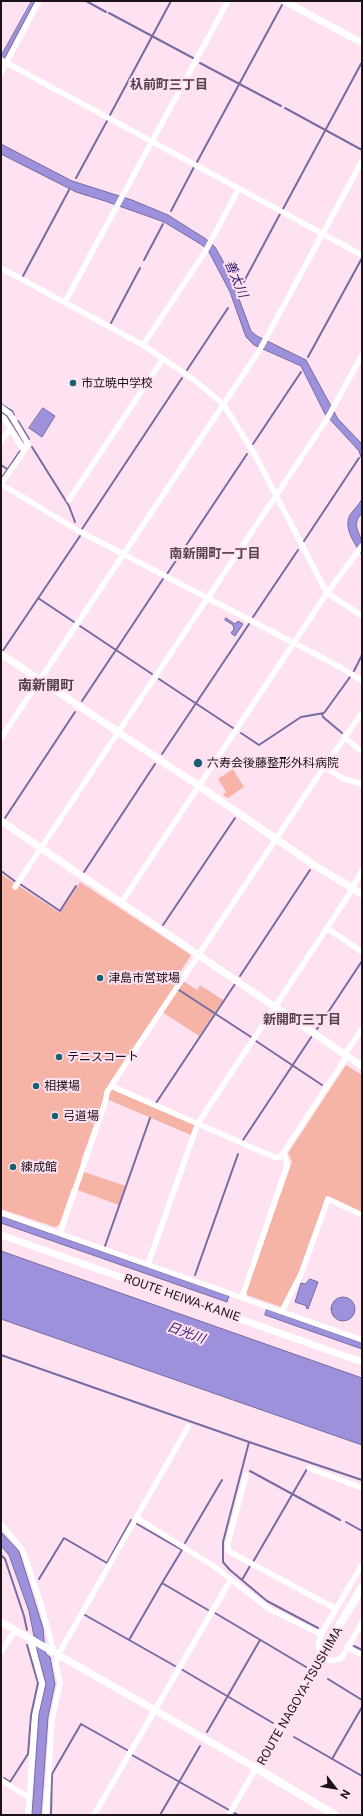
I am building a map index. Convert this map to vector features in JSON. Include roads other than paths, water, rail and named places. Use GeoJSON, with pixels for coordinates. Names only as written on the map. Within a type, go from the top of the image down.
{"type":"FeatureCollection","features":[{"type":"Feature","properties":{"kind":"main road","name":"ROUTE NAGOYA-TSUSHIMA"},"geometry":{"type":"LineString","coordinates":[[335,1815],[256,1768],[362,1587]]}},
{"type":"Feature","properties":{"kind":"street"},"geometry":{"type":"LineString","coordinates":[[1,73],[4,62],[39,1]]}},
{"type":"Feature","properties":{"kind":"street"},"geometry":{"type":"LineString","coordinates":[[65,302],[124,196],[228,1]]}},
{"type":"Feature","properties":{"kind":"street"},"geometry":{"type":"LineString","coordinates":[[284,1],[362,43]]}},
{"type":"Feature","properties":{"kind":"street"},"geometry":{"type":"LineString","coordinates":[[4,62],[362,255]]}},
{"type":"Feature","properties":{"kind":"street"},"geometry":{"type":"LineString","coordinates":[[1,738],[259,351],[362,161]]}},
{"type":"Feature","properties":{"kind":"street"},"geometry":{"type":"LineString","coordinates":[[143,345],[205,252],[239,188]]}},
{"type":"Feature","properties":{"kind":"street"},"geometry":{"type":"LineString","coordinates":[[1,268],[143,345],[194,380],[223,404],[255,455],[327,593],[362,616]]}},
{"type":"Feature","properties":{"kind":"street"},"geometry":{"type":"LineString","coordinates":[[15,887],[327,419],[362,355]]}},
{"type":"Feature","properties":{"kind":"street"},"geometry":{"type":"LineString","coordinates":[[69,500],[163,359]]}},
{"type":"Feature","properties":{"kind":"street"},"geometry":{"type":"LineString","coordinates":[[1,407],[10,414],[28,444],[1,484],[44,512],[340,667],[362,681]]}},
{"type":"Feature","properties":{"kind":"street"},"geometry":{"type":"LineString","coordinates":[[1,416],[24,451]]}},
{"type":"Feature","properties":{"kind":"street"},"geometry":{"type":"LineString","coordinates":[[1,441],[10,429]]}},
{"type":"Feature","properties":{"kind":"street"},"geometry":{"type":"LineString","coordinates":[[121,903],[327,593],[362,546]]}},
{"type":"Feature","properties":{"kind":"street"},"geometry":{"type":"LineString","coordinates":[[2,655],[200,786],[314,865],[362,894]]}},
{"type":"Feature","properties":{"kind":"street"},"geometry":{"type":"LineString","coordinates":[[60,1233],[105,1104],[107,1092],[276,838],[344,737],[362,713]]}},
{"type":"Feature","properties":{"kind":"street"},"geometry":{"type":"LineString","coordinates":[[344,737],[362,752]]}},
{"type":"Feature","properties":{"kind":"street"},"geometry":{"type":"LineString","coordinates":[[324,767],[344,779],[362,784]]}},
{"type":"Feature","properties":{"kind":"street"},"geometry":{"type":"LineString","coordinates":[[1,821],[276,1006],[362,1066]]}},
{"type":"Feature","properties":{"kind":"street"},"geometry":{"type":"LineString","coordinates":[[148,1264],[198,1123],[327,928],[362,871]]}},
{"type":"Feature","properties":{"kind":"street"},"geometry":{"type":"LineString","coordinates":[[327,928],[362,952]]}},
{"type":"Feature","properties":{"kind":"street"},"geometry":{"type":"LineString","coordinates":[[111,1086],[279,1158],[362,1029]]}},
{"type":"Feature","properties":{"kind":"street"},"geometry":{"type":"LineString","coordinates":[[242,1297],[287,1166],[284,1152]]}},
{"type":"Feature","properties":{"kind":"street"},"geometry":{"type":"LineString","coordinates":[[282,1311],[302,1274],[328,1199],[362,1215]]}},
{"type":"Feature","properties":{"kind":"street"},"geometry":{"type":"LineString","coordinates":[[1,1213],[362,1340]]}},
{"type":"Feature","properties":{"kind":"street","name":"ROUTE HEIWA-KANIE"},"geometry":{"type":"LineString","coordinates":[[1,1235],[362,1362]]}},
{"type":"Feature","properties":{"kind":"street"},"geometry":{"type":"LineString","coordinates":[[54,1652],[137,1518],[188,1427]]}},
{"type":"Feature","properties":{"kind":"street"},"geometry":{"type":"LineString","coordinates":[[309,1468],[362,1488]]}},
{"type":"Feature","properties":{"kind":"street"},"geometry":{"type":"LineString","coordinates":[[246,1474],[228,1543],[228,1551],[336,1609]]}},
{"type":"Feature","properties":{"kind":"street"},"geometry":{"type":"LineString","coordinates":[[137,1518],[215,1567],[269,1609],[321,1634]]}},
{"type":"Feature","properties":{"kind":"street"},"geometry":{"type":"LineString","coordinates":[[1,1524],[21,1548],[25,1557],[41,1604],[54,1652],[60,1683],[52,1720],[46,1815]]}},
{"type":"Feature","properties":{"kind":"street"},"geometry":{"type":"LineString","coordinates":[[362,1565],[321,1634],[318,1644],[321,1657],[332,1662],[339,1660],[362,1622]]}},
{"type":"Feature","properties":{"kind":"street"},"geometry":{"type":"LineString","coordinates":[[94,1815],[231,1579]]}},
{"type":"Feature","properties":{"kind":"street"},"geometry":{"type":"LineString","coordinates":[[1,1622],[256,1768],[229,1815]]}},
{"type":"Feature","properties":{"kind":"street"},"geometry":{"type":"LineString","coordinates":[[1,1652],[15,1630]]}},
{"type":"Feature","properties":{"kind":"street"},"geometry":{"type":"LineString","coordinates":[[28,1815],[28,1797],[35,1716],[42,1684],[32,1639]]}},
{"type":"Feature","properties":{"kind":"street"},"geometry":{"type":"LineString","coordinates":[[347,1647],[362,1655]]}},
{"type":"Feature","properties":{"kind":"street"},"geometry":{"type":"LineString","coordinates":[[1,1780],[28,1797]]}},
{"type":"Feature","properties":{"kind":"water"},"geometry":{"type":"Polygon","coordinates":[[[32,1],[35,1],[1,65],[1,56],[32,1]]]}},
{"type":"Feature","properties":{"kind":"water"},"geometry":{"type":"Polygon","coordinates":[[[1,144],[72,181],[132,200],[168,215],[206,239],[215,247],[229,272],[251,331],[257,336],[306,360],[338,419],[362,444],[362,460],[359,451],[325,414],[301,366],[254,345],[246,337],[230,292],[208,250],[164,222],[76,192],[1,154],[1,144]]]}},
{"type":"Feature","properties":{"kind":"water"},"geometry":{"type":"Polygon","coordinates":[[[43,408],[55,416],[42,437],[29,428],[43,408]]]}},
{"type":"Feature","properties":{"kind":"water"},"geometry":{"type":"Polygon","coordinates":[[[362,499],[362,513],[357,520],[357,529],[362,543],[362,555],[351,536],[348,520],[362,499]]]}},
{"type":"Feature","properties":{"kind":"water"},"geometry":{"type":"Polygon","coordinates":[[[226,618],[235,624],[238,621],[243,624],[235,636],[231,633],[234,629],[233,625],[225,620],[226,618]]]}},
{"type":"Feature","properties":{"kind":"water"},"geometry":{"type":"Polygon","coordinates":[[[1,1216],[229,1296],[227,1302],[1,1223],[1,1216]]]}},
{"type":"Feature","properties":{"kind":"water","name":"日光川"},"geometry":{"type":"Polygon","coordinates":[[[1,1251],[362,1378],[362,1445],[1,1319],[1,1251]]]}},
{"type":"Feature","properties":{"kind":"water"},"geometry":{"type":"Polygon","coordinates":[[[310,1279],[318,1282],[308,1309],[306,1308],[307,1306],[295,1302],[301,1283],[305,1284],[310,1279]]]}},
{"type":"Feature","properties":{"kind":"water"},"geometry":{"type":"Polygon","coordinates":[[[343,1297],[351,1301],[355,1309],[351,1317],[343,1321],[335,1317],[331,1309],[335,1301],[343,1297]]]}},
{"type":"Feature","properties":{"kind":"water"},"geometry":{"type":"Polygon","coordinates":[[[267,1309],[362,1343],[362,1349],[265,1315],[267,1309]]]}},
{"type":"Feature","properties":{"kind":"water"},"geometry":{"type":"Polygon","coordinates":[[[1,1532],[19,1551],[43,1628],[45,1651],[50,1657],[55,1684],[48,1717],[41,1815],[32,1815],[39,1714],[46,1684],[37,1650],[37,1637],[34,1636],[29,1611],[9,1555],[1,1546],[1,1532]]]}},
{"type":"Feature","properties":{"kind":"waterway"},"geometry":{"type":"LineString","coordinates":[[86,1],[106,12]]}},
{"type":"Feature","properties":{"kind":"waterway"},"geometry":{"type":"LineString","coordinates":[[110,115],[171,1]]}},
{"type":"Feature","properties":{"kind":"waterway"},"geometry":{"type":"LineString","coordinates":[[197,162],[282,5]]}},
{"type":"Feature","properties":{"kind":"waterway"},"geometry":{"type":"LineString","coordinates":[[109,13],[193,58]]}},
{"type":"Feature","properties":{"kind":"waterway"},"geometry":{"type":"LineString","coordinates":[[283,209],[362,62]]}},
{"type":"Feature","properties":{"kind":"waterway"},"geometry":{"type":"LineString","coordinates":[[200,63],[281,106]]}},
{"type":"Feature","properties":{"kind":"waterway"},"geometry":{"type":"LineString","coordinates":[[285,108],[362,150]]}},
{"type":"Feature","properties":{"kind":"waterway"},"geometry":{"type":"LineString","coordinates":[[76,178],[107,121]]}},
{"type":"Feature","properties":{"kind":"waterway"},"geometry":{"type":"LineString","coordinates":[[171,211],[194,167]]}},
{"type":"Feature","properties":{"kind":"waterway"},"geometry":{"type":"LineString","coordinates":[[23,276],[69,190]]}},
{"type":"Feature","properties":{"kind":"waterway","name":"善太川"},"geometry":{"type":"LineString","coordinates":[[241,287],[280,214]]}},
{"type":"Feature","properties":{"kind":"waterway"},"geometry":{"type":"LineString","coordinates":[[144,260],[163,224]]}},
{"type":"Feature","properties":{"kind":"waterway"},"geometry":{"type":"LineString","coordinates":[[308,357],[362,258]]}},
{"type":"Feature","properties":{"kind":"waterway"},"geometry":{"type":"LineString","coordinates":[[111,323],[140,268]]}},
{"type":"Feature","properties":{"kind":"waterway"},"geometry":{"type":"LineString","coordinates":[[187,370],[228,308]]}},
{"type":"Feature","properties":{"kind":"waterway"},"geometry":{"type":"LineString","coordinates":[[253,444],[301,372]]}},
{"type":"Feature","properties":{"kind":"waterway"},"geometry":{"type":"LineString","coordinates":[[82,529],[182,378]]}},
{"type":"Feature","properties":{"kind":"waterway"},"geometry":{"type":"LineString","coordinates":[[1,404],[12,411],[14,415]]}},
{"type":"Feature","properties":{"kind":"waterway"},"geometry":{"type":"LineString","coordinates":[[1,412],[7,416],[24,442]]}},
{"type":"Feature","properties":{"kind":"waterway"},"geometry":{"type":"LineString","coordinates":[[18,421],[29,439]]}},
{"type":"Feature","properties":{"kind":"waterway"},"geometry":{"type":"LineString","coordinates":[[32,447],[69,506],[75,522]]}},
{"type":"Feature","properties":{"kind":"waterway"},"geometry":{"type":"LineString","coordinates":[[1,479],[20,451]]}},
{"type":"Feature","properties":{"kind":"waterway"},"geometry":{"type":"LineString","coordinates":[[167,574],[247,454]]}},
{"type":"Feature","properties":{"kind":"waterway"},"geometry":{"type":"LineString","coordinates":[[304,541],[359,458]]}},
{"type":"Feature","properties":{"kind":"waterway"},"geometry":{"type":"LineString","coordinates":[[1,465],[7,469]]}},
{"type":"Feature","properties":{"kind":"waterway"},"geometry":{"type":"LineString","coordinates":[[2,652],[80,536]]}},
{"type":"Feature","properties":{"kind":"waterway"},"geometry":{"type":"LineString","coordinates":[[253,617],[298,550]]}},
{"type":"Feature","properties":{"kind":"waterway"},"geometry":{"type":"LineString","coordinates":[[82,701],[163,579]]}},
{"type":"Feature","properties":{"kind":"waterway"},"geometry":{"type":"LineString","coordinates":[[38,598],[74,622]]}},
{"type":"Feature","properties":{"kind":"waterway"},"geometry":{"type":"LineString","coordinates":[[162,754],[249,624]]}},
{"type":"Feature","properties":{"kind":"waterway"},"geometry":{"type":"LineString","coordinates":[[80,626],[152,674]]}},
{"type":"Feature","properties":{"kind":"waterway"},"geometry":{"type":"LineString","coordinates":[[354,671],[362,655]]}},
{"type":"Feature","properties":{"kind":"waterway"},"geometry":{"type":"LineString","coordinates":[[241,733],[259,745],[301,717],[324,713],[350,677]]}},
{"type":"Feature","properties":{"kind":"waterway"},"geometry":{"type":"LineString","coordinates":[[159,679],[233,728]]}},
{"type":"Feature","properties":{"kind":"waterway"},"geometry":{"type":"LineString","coordinates":[[5,818],[75,712]]}},
{"type":"Feature","properties":{"kind":"waterway"},"geometry":{"type":"LineString","coordinates":[[322,714],[323,717],[342,733]]}},
{"type":"Feature","properties":{"kind":"waterway"},"geometry":{"type":"LineString","coordinates":[[84,872],[155,764]]}},
{"type":"Feature","properties":{"kind":"waterway"},"geometry":{"type":"LineString","coordinates":[[163,925],[235,818]]}},
{"type":"Feature","properties":{"kind":"waterway"},"geometry":{"type":"LineString","coordinates":[[240,976],[310,870]]}},
{"type":"Feature","properties":{"kind":"waterway"},"geometry":{"type":"LineString","coordinates":[[1,871],[16,882]]}},
{"type":"Feature","properties":{"kind":"waterway"},"geometry":{"type":"LineString","coordinates":[[20,884],[60,911],[76,886]]}},
{"type":"Feature","properties":{"kind":"waterway"},"geometry":{"type":"LineString","coordinates":[[317,1029],[362,961]]}},
{"type":"Feature","properties":{"kind":"waterway"},"geometry":{"type":"LineString","coordinates":[[156,1103],[235,984]]}},
{"type":"Feature","properties":{"kind":"waterway"},"geometry":{"type":"LineString","coordinates":[[179,990],[251,1037]]}},
{"type":"Feature","properties":{"kind":"waterway"},"geometry":{"type":"LineString","coordinates":[[243,1140],[312,1036]]}},
{"type":"Feature","properties":{"kind":"waterway"},"geometry":{"type":"LineString","coordinates":[[256,1041],[322,1085]]}},
{"type":"Feature","properties":{"kind":"waterway"},"geometry":{"type":"LineString","coordinates":[[105,1246],[150,1118]]}},
{"type":"Feature","properties":{"kind":"waterway"},"geometry":{"type":"LineString","coordinates":[[195,1275],[238,1154]]}},
{"type":"Feature","properties":{"kind":"waterway"},"geometry":{"type":"LineString","coordinates":[[1,1355],[362,1480]]}},
{"type":"Feature","properties":{"kind":"waterway"},"geometry":{"type":"LineString","coordinates":[[249,1442],[223,1542],[223,1562],[230,1570],[267,1601],[318,1628]]}},
{"type":"Feature","properties":{"kind":"waterway"},"geometry":{"type":"LineString","coordinates":[[253,1562],[307,1469]]}},
{"type":"Feature","properties":{"kind":"waterway"},"geometry":{"type":"LineString","coordinates":[[250,1471],[340,1520]]}},
{"type":"Feature","properties":{"kind":"waterway"},"geometry":{"type":"LineString","coordinates":[[185,1543],[222,1480]]}},
{"type":"Feature","properties":{"kind":"waterway"},"geometry":{"type":"LineString","coordinates":[[39,1579],[64,1538],[107,1563],[131,1520],[132,1521]]}},
{"type":"Feature","properties":{"kind":"waterway"},"geometry":{"type":"LineString","coordinates":[[346,1522],[362,1531]]}},
{"type":"Feature","properties":{"kind":"waterway"},"geometry":{"type":"LineString","coordinates":[[137,1524],[182,1550],[162,1583],[208,1610]]}},
{"type":"Feature","properties":{"kind":"waterway"},"geometry":{"type":"LineString","coordinates":[[1,1555],[5,1559],[24,1616],[27,1630]]}},
{"type":"Feature","properties":{"kind":"waterway"},"geometry":{"type":"LineString","coordinates":[[242,1580],[250,1566]]}},
{"type":"Feature","properties":{"kind":"waterway"},"geometry":{"type":"LineString","coordinates":[[129,1640],[162,1583]]}},
{"type":"Feature","properties":{"kind":"waterway"},"geometry":{"type":"LineString","coordinates":[[215,1613],[306,1667]]}},
{"type":"Feature","properties":{"kind":"waterway"},"geometry":{"type":"LineString","coordinates":[[85,1615],[175,1666]]}},
{"type":"Feature","properties":{"kind":"waterway"},"geometry":{"type":"LineString","coordinates":[[207,1732],[260,1640]]}},
{"type":"Feature","properties":{"kind":"waterway"},"geometry":{"type":"LineString","coordinates":[[4,1778],[10,1782],[28,1754],[31,1715],[38,1683],[27,1645]]}},
{"type":"Feature","properties":{"kind":"waterway"},"geometry":{"type":"LineString","coordinates":[[354,1646],[362,1650]]}},
{"type":"Feature","properties":{"kind":"waterway"},"geometry":{"type":"LineString","coordinates":[[181,1669],[273,1723]]}},
{"type":"Feature","properties":{"kind":"waterway"},"geometry":{"type":"LineString","coordinates":[[328,1679],[362,1700]]}},
{"type":"Feature","properties":{"kind":"waterway"},"geometry":{"type":"LineString","coordinates":[[332,1759],[362,1707]]}},
{"type":"Feature","properties":{"kind":"waterway"},"geometry":{"type":"LineString","coordinates":[[51,1815],[52,1774],[81,1724],[127,1750]]}},
{"type":"Feature","properties":{"kind":"waterway"},"geometry":{"type":"LineString","coordinates":[[294,1737],[362,1776]]}},
{"type":"Feature","properties":{"kind":"waterway"},"geometry":{"type":"LineString","coordinates":[[160,1815],[200,1746]]}},
{"type":"Feature","properties":{"kind":"waterway"},"geometry":{"type":"LineString","coordinates":[[132,1755],[229,1810]]}},
{"type":"Feature","properties":{"kind":"waterway"},"geometry":{"type":"LineString","coordinates":[[234,1813],[238,1815]]}},
{"type":"Feature","properties":{"kind":"place","name":"市立暁中学校"},"geometry":{"type":"Point","coordinates":[73,383]}},
{"type":"Feature","properties":{"kind":"place","name":"六寿会後藤整形外科病院"},"geometry":{"type":"Point","coordinates":[198,763]}},
{"type":"Feature","properties":{"kind":"place","name":"津島市営球場"},"geometry":{"type":"Point","coordinates":[100,978]}},
{"type":"Feature","properties":{"kind":"place","name":"テニスコート"},"geometry":{"type":"Point","coordinates":[59,1057]}},
{"type":"Feature","properties":{"kind":"place","name":"相撲場"},"geometry":{"type":"Point","coordinates":[36,1086]}},
{"type":"Feature","properties":{"kind":"place","name":"弓道場"},"geometry":{"type":"Point","coordinates":[55,1116]}},
{"type":"Feature","properties":{"kind":"place","name":"練成館"},"geometry":{"type":"Point","coordinates":[13,1167]}},
{"type":"Feature","properties":{"kind":"district","name":"杁前町三丁目"},"geometry":{"type":"Point","coordinates":[169,85]}},
{"type":"Feature","properties":{"kind":"district","name":"南新開町一丁目"},"geometry":{"type":"Point","coordinates":[215,554]}},
{"type":"Feature","properties":{"kind":"district","name":"南新開町"},"geometry":{"type":"Point","coordinates":[46,686]}},
{"type":"Feature","properties":{"kind":"district","name":"新開町三丁目"},"geometry":{"type":"Point","coordinates":[302,1020]}}]}
